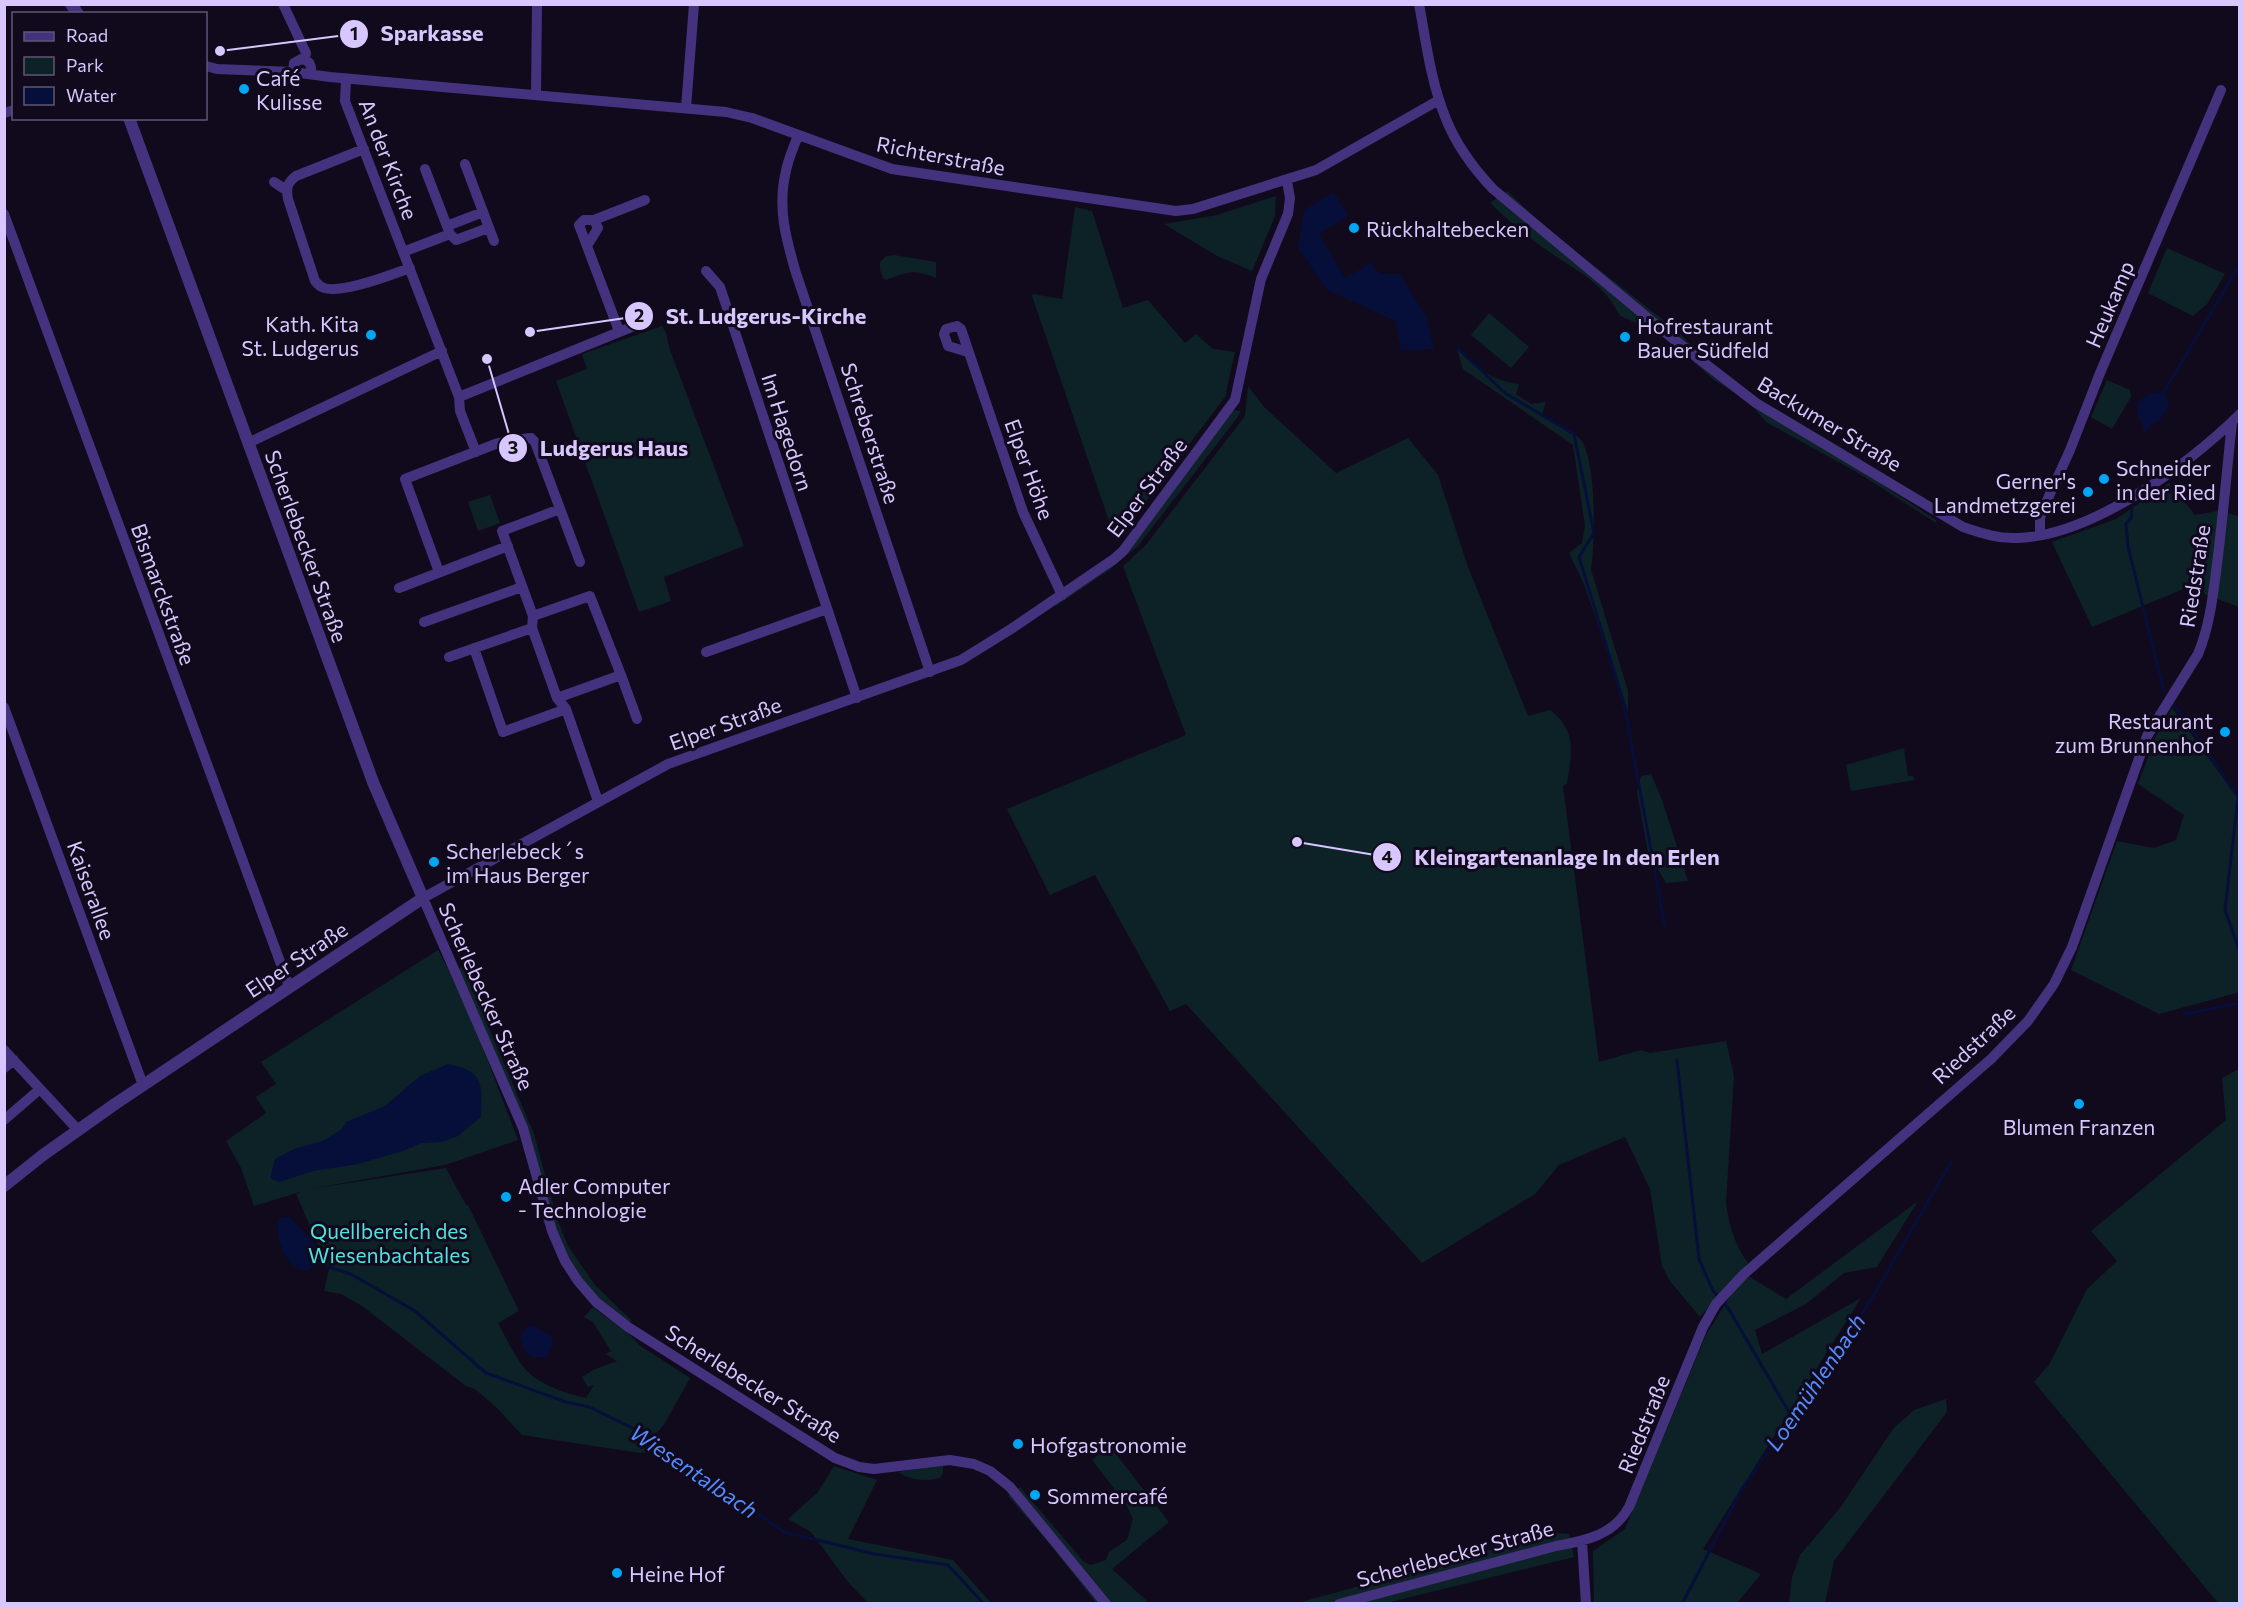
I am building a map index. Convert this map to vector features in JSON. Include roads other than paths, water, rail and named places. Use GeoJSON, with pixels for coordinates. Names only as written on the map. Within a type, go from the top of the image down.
{"type":"FeatureCollection","features":[{"type":"Feature","properties":{"kind":"street"},"geometry":{"type":"LineString","coordinates":[[283,4],[306,53],[305,59]]}},
{"type":"Feature","properties":{"kind":"street"},"geometry":{"type":"LineString","coordinates":[[536,95],[537,4]]}},
{"type":"Feature","properties":{"kind":"street"},"geometry":{"type":"LineString","coordinates":[[686,108],[694,4]]}},
{"type":"Feature","properties":{"kind":"street","name":"Backumer Straße"},"geometry":{"type":"LineString","coordinates":[[1419,4],[1446,119],[1477,172],[1493,189],[1555,242],[1756,403],[1963,527],[1989,536],[2018,538],[2040,534],[2092,518],[2126,501],[2166,476],[2236,418]]}},
{"type":"Feature","properties":{"kind":"street"},"geometry":{"type":"LineString","coordinates":[[293,72],[294,63],[305,59]]}},
{"type":"Feature","properties":{"kind":"street"},"geometry":{"type":"LineString","coordinates":[[305,59],[311,65],[311,74]]}},
{"type":"Feature","properties":{"kind":"street","name":"Richterstraße"},"geometry":{"type":"LineString","coordinates":[[207,66],[231,70],[293,72],[346,79],[740,114],[892,169],[1163,210],[1193,209],[1287,181],[1324,166],[1440,100]]}},
{"type":"Feature","properties":{"kind":"street","name":"An der Kirche"},"geometry":{"type":"LineString","coordinates":[[346,79],[345,101],[442,351],[459,397],[460,411],[476,452]]}},
{"type":"Feature","properties":{"kind":"street","name":"Heukamp"},"geometry":{"type":"LineString","coordinates":[[2040,534],[2040,518],[2044,507],[2221,90]]}},
{"type":"Feature","properties":{"kind":"street","name":"Scherlebecker Straße"},"geometry":{"type":"LineString","coordinates":[[130,120],[373,782],[523,1128],[558,1247],[578,1281],[596,1302],[628,1327],[835,1458],[874,1470],[950,1460],[974,1464],[990,1471],[1010,1487],[1106,1604]]}},
{"type":"Feature","properties":{"kind":"street","name":"Schreberstraße"},"geometry":{"type":"LineString","coordinates":[[798,135],[786,168],[782,190],[784,231],[796,273],[930,672]]}},
{"type":"Feature","properties":{"kind":"street"},"geometry":{"type":"LineString","coordinates":[[364,149],[296,176],[288,183],[286,190],[292,213],[315,281],[322,288],[333,290],[372,282],[410,268]]}},
{"type":"Feature","properties":{"kind":"street"},"geometry":{"type":"LineString","coordinates":[[465,164],[494,241]]}},
{"type":"Feature","properties":{"kind":"street","name":"An der Kirche"},"geometry":{"type":"LineString","coordinates":[[425,169],[448,230],[456,240],[488,228]]}},
{"type":"Feature","properties":{"kind":"street","name":"Elper Straße"},"geometry":{"type":"LineString","coordinates":[[4,1186],[78,1130],[143,1085],[423,898],[668,764],[961,660],[1104,567],[1124,551],[1235,400],[1261,279],[1288,214],[1290,198],[1287,181]]}},
{"type":"Feature","properties":{"kind":"street"},"geometry":{"type":"LineString","coordinates":[[274,182],[286,190]]}},
{"type":"Feature","properties":{"kind":"street"},"geometry":{"type":"LineString","coordinates":[[619,331],[579,225],[584,220],[594,220],[645,200]]}},
{"type":"Feature","properties":{"kind":"street","name":"An der Kirche"},"geometry":{"type":"LineString","coordinates":[[403,252],[483,212]]}},
{"type":"Feature","properties":{"kind":"street","name":"Bismarckstraße"},"geometry":{"type":"LineString","coordinates":[[4,214],[289,986]]}},
{"type":"Feature","properties":{"kind":"street"},"geometry":{"type":"LineString","coordinates":[[587,246],[598,228],[594,220]]}},
{"type":"Feature","properties":{"kind":"street","name":"Im Hagedorn"},"geometry":{"type":"LineString","coordinates":[[706,271],[720,287],[857,698]]}},
{"type":"Feature","properties":{"kind":"street"},"geometry":{"type":"LineString","coordinates":[[459,397],[634,326]]}},
{"type":"Feature","properties":{"kind":"street"},"geometry":{"type":"LineString","coordinates":[[248,443],[442,351]]}},
{"type":"Feature","properties":{"kind":"street","name":"Elper Höhe"},"geometry":{"type":"LineString","coordinates":[[968,352],[1023,512],[1062,595]]}},
{"type":"Feature","properties":{"kind":"street","name":"Riedstraße"},"geometry":{"type":"LineString","coordinates":[[1582,1541],[1612,1529],[1623,1518],[1642,1478],[1703,1327],[1720,1300],[1770,1250],[2013,1038],[2054,984],[2072,947],[2144,742],[2152,724],[2198,654],[2206,634],[2236,418]]}},
{"type":"Feature","properties":{"kind":"street"},"geometry":{"type":"LineString","coordinates":[[439,572],[405,478],[498,443],[531,438],[535,442],[580,562]]}},
{"type":"Feature","properties":{"kind":"street"},"geometry":{"type":"LineString","coordinates":[[560,509],[502,531],[533,616],[532,628],[557,698],[566,709],[598,801]]}},
{"type":"Feature","properties":{"kind":"street"},"geometry":{"type":"LineString","coordinates":[[399,588],[508,546]]}},
{"type":"Feature","properties":{"kind":"street"},"geometry":{"type":"LineString","coordinates":[[424,622],[522,587]]}},
{"type":"Feature","properties":{"kind":"street"},"geometry":{"type":"LineString","coordinates":[[533,616],[590,596],[637,719]]}},
{"type":"Feature","properties":{"kind":"street"},"geometry":{"type":"LineString","coordinates":[[706,652],[827,609]]}},
{"type":"Feature","properties":{"kind":"street"},"geometry":{"type":"LineString","coordinates":[[449,657],[532,628]]}},
{"type":"Feature","properties":{"kind":"street"},"geometry":{"type":"LineString","coordinates":[[474,648],[503,732],[566,709]]}},
{"type":"Feature","properties":{"kind":"street"},"geometry":{"type":"LineString","coordinates":[[557,698],[621,675]]}},
{"type":"Feature","properties":{"kind":"street","name":"Kaiserallee"},"geometry":{"type":"LineString","coordinates":[[4,707],[143,1085]]}},
{"type":"Feature","properties":{"kind":"street"},"geometry":{"type":"LineString","coordinates":[[4,1050],[78,1130]]}},
{"type":"Feature","properties":{"kind":"street"},"geometry":{"type":"LineString","coordinates":[[4,1068],[14,1060]]}},
{"type":"Feature","properties":{"kind":"street"},"geometry":{"type":"LineString","coordinates":[[4,1120],[40,1089]]}},
{"type":"Feature","properties":{"kind":"street"},"geometry":{"type":"LineString","coordinates":[[1582,1541],[1586,1604]]}},
{"type":"Feature","properties":{"kind":"street","name":"Scherlebecker Straße"},"geometry":{"type":"LineString","coordinates":[[1339,1604],[1582,1541]]}},
{"type":"Feature","properties":{"kind":"water"},"geometry":{"type":"Polygon","coordinates":[[[1334,192],[1348,216],[1319,234],[1345,278],[1373,262],[1374,269],[1383,274],[1400,274],[1426,316],[1434,349],[1401,350],[1395,321],[1327,290],[1298,248],[1304,210],[1334,192]]]}},
{"type":"Feature","properties":{"kind":"water"},"geometry":{"type":"Polygon","coordinates":[[[2161,392],[2166,396],[2169,406],[2159,421],[2148,427],[2147,433],[2143,432],[2143,424],[2137,413],[2138,404],[2144,397],[2161,392]]]}},
{"type":"Feature","properties":{"kind":"water"},"geometry":{"type":"Polygon","coordinates":[[[448,1064],[475,1075],[481,1088],[481,1117],[458,1136],[442,1142],[422,1143],[358,1164],[313,1171],[279,1182],[270,1178],[275,1159],[294,1149],[323,1141],[342,1129],[346,1122],[385,1106],[420,1076],[448,1064]]]}},
{"type":"Feature","properties":{"kind":"water"},"geometry":{"type":"Polygon","coordinates":[[[289,1216],[315,1244],[319,1254],[313,1266],[306,1271],[298,1269],[290,1262],[279,1241],[280,1218],[289,1216]]]}},
{"type":"Feature","properties":{"kind":"water"},"geometry":{"type":"Polygon","coordinates":[[[528,1326],[536,1327],[552,1337],[553,1343],[547,1357],[534,1357],[526,1353],[520,1338],[528,1326]]]}},
{"type":"Feature","properties":{"kind":"waterway","name":"Loemühlenbach"},"geometry":{"type":"LineString","coordinates":[[2161,397],[2240,264]]}},
{"type":"Feature","properties":{"kind":"waterway"},"geometry":{"type":"LineString","coordinates":[[1459,349],[1505,393],[1574,434],[1594,533],[1579,557],[1624,704],[1665,926]]}},
{"type":"Feature","properties":{"kind":"waterway","name":"Loemühlenbach"},"geometry":{"type":"LineString","coordinates":[[2132,510],[2131,518],[2126,524],[2128,547],[2164,691]]}},
{"type":"Feature","properties":{"kind":"waterway","name":"Loemühlenbach"},"geometry":{"type":"LineString","coordinates":[[2174,704],[2238,797],[2225,910],[2240,953]]}},
{"type":"Feature","properties":{"kind":"waterway","name":"Loemühlenbach"},"geometry":{"type":"LineString","coordinates":[[2184,1014],[2240,1003]]}},
{"type":"Feature","properties":{"kind":"waterway"},"geometry":{"type":"LineString","coordinates":[[1677,1060],[1699,1259],[1713,1291],[1728,1308],[1793,1419]]}},
{"type":"Feature","properties":{"kind":"waterway","name":"Loemühlenbach"},"geometry":{"type":"LineString","coordinates":[[1682,1604],[1743,1487],[1830,1364],[1875,1293],[1951,1162]]}},
{"type":"Feature","properties":{"kind":"waterway","name":"Wiesentalbach"},"geometry":{"type":"LineString","coordinates":[[316,1263],[351,1274],[415,1311],[486,1373],[566,1402],[589,1407],[645,1434],[784,1532],[875,1554],[948,1565],[984,1604]]}},
{"type":"Feature","properties":{"kind":"place","name":"Sparkasse"},"geometry":{"type":"Point","coordinates":[220,51]}},
{"type":"Feature","properties":{"kind":"place","name":"Café Kulisse"},"geometry":{"type":"Point","coordinates":[244,89]}},
{"type":"Feature","properties":{"kind":"place","name":"Rückhaltebecken"},"geometry":{"type":"Point","coordinates":[1354,228]}},
{"type":"Feature","properties":{"kind":"place","name":"St. Ludgerus-Kirche"},"geometry":{"type":"Point","coordinates":[530,332]}},
{"type":"Feature","properties":{"kind":"place","name":"Kath. Kita St. Ludgerus"},"geometry":{"type":"Point","coordinates":[371,335]}},
{"type":"Feature","properties":{"kind":"place","name":"Hofrestaurant Bauer Südfeld"},"geometry":{"type":"Point","coordinates":[1625,337]}},
{"type":"Feature","properties":{"kind":"place","name":"Ludgerus Haus"},"geometry":{"type":"Point","coordinates":[487,359]}},
{"type":"Feature","properties":{"kind":"place","name":"Schneider in der Ried"},"geometry":{"type":"Point","coordinates":[2104,479]}},
{"type":"Feature","properties":{"kind":"place","name":"Gerner's Landmetzgerei"},"geometry":{"type":"Point","coordinates":[2088,492]}},
{"type":"Feature","properties":{"kind":"place","name":"Restaurant zum Brunnenhof"},"geometry":{"type":"Point","coordinates":[2225,732]}},
{"type":"Feature","properties":{"kind":"place","name":"Kleingartenanlage In den Erlen"},"geometry":{"type":"Point","coordinates":[1297,842]}},
{"type":"Feature","properties":{"kind":"place","name":"Scherlebeck´s im Haus Berger"},"geometry":{"type":"Point","coordinates":[434,862]}},
{"type":"Feature","properties":{"kind":"place","name":"Blumen Franzen"},"geometry":{"type":"Point","coordinates":[2079,1104]}},
{"type":"Feature","properties":{"kind":"place","name":"Adler Computer - Technologie"},"geometry":{"type":"Point","coordinates":[506,1197]}},
{"type":"Feature","properties":{"kind":"place","name":"Hofgastronomie"},"geometry":{"type":"Point","coordinates":[1018,1444]}},
{"type":"Feature","properties":{"kind":"place","name":"Sommercafé"},"geometry":{"type":"Point","coordinates":[1035,1495]}},
{"type":"Feature","properties":{"kind":"place","name":"Heine Hof"},"geometry":{"type":"Point","coordinates":[617,1573]}},
{"type":"Feature","properties":{"kind":"park label","name":"Quellbereich des Wiesenbachtales"},"geometry":{"type":"Point","coordinates":[389,1242]}}]}
